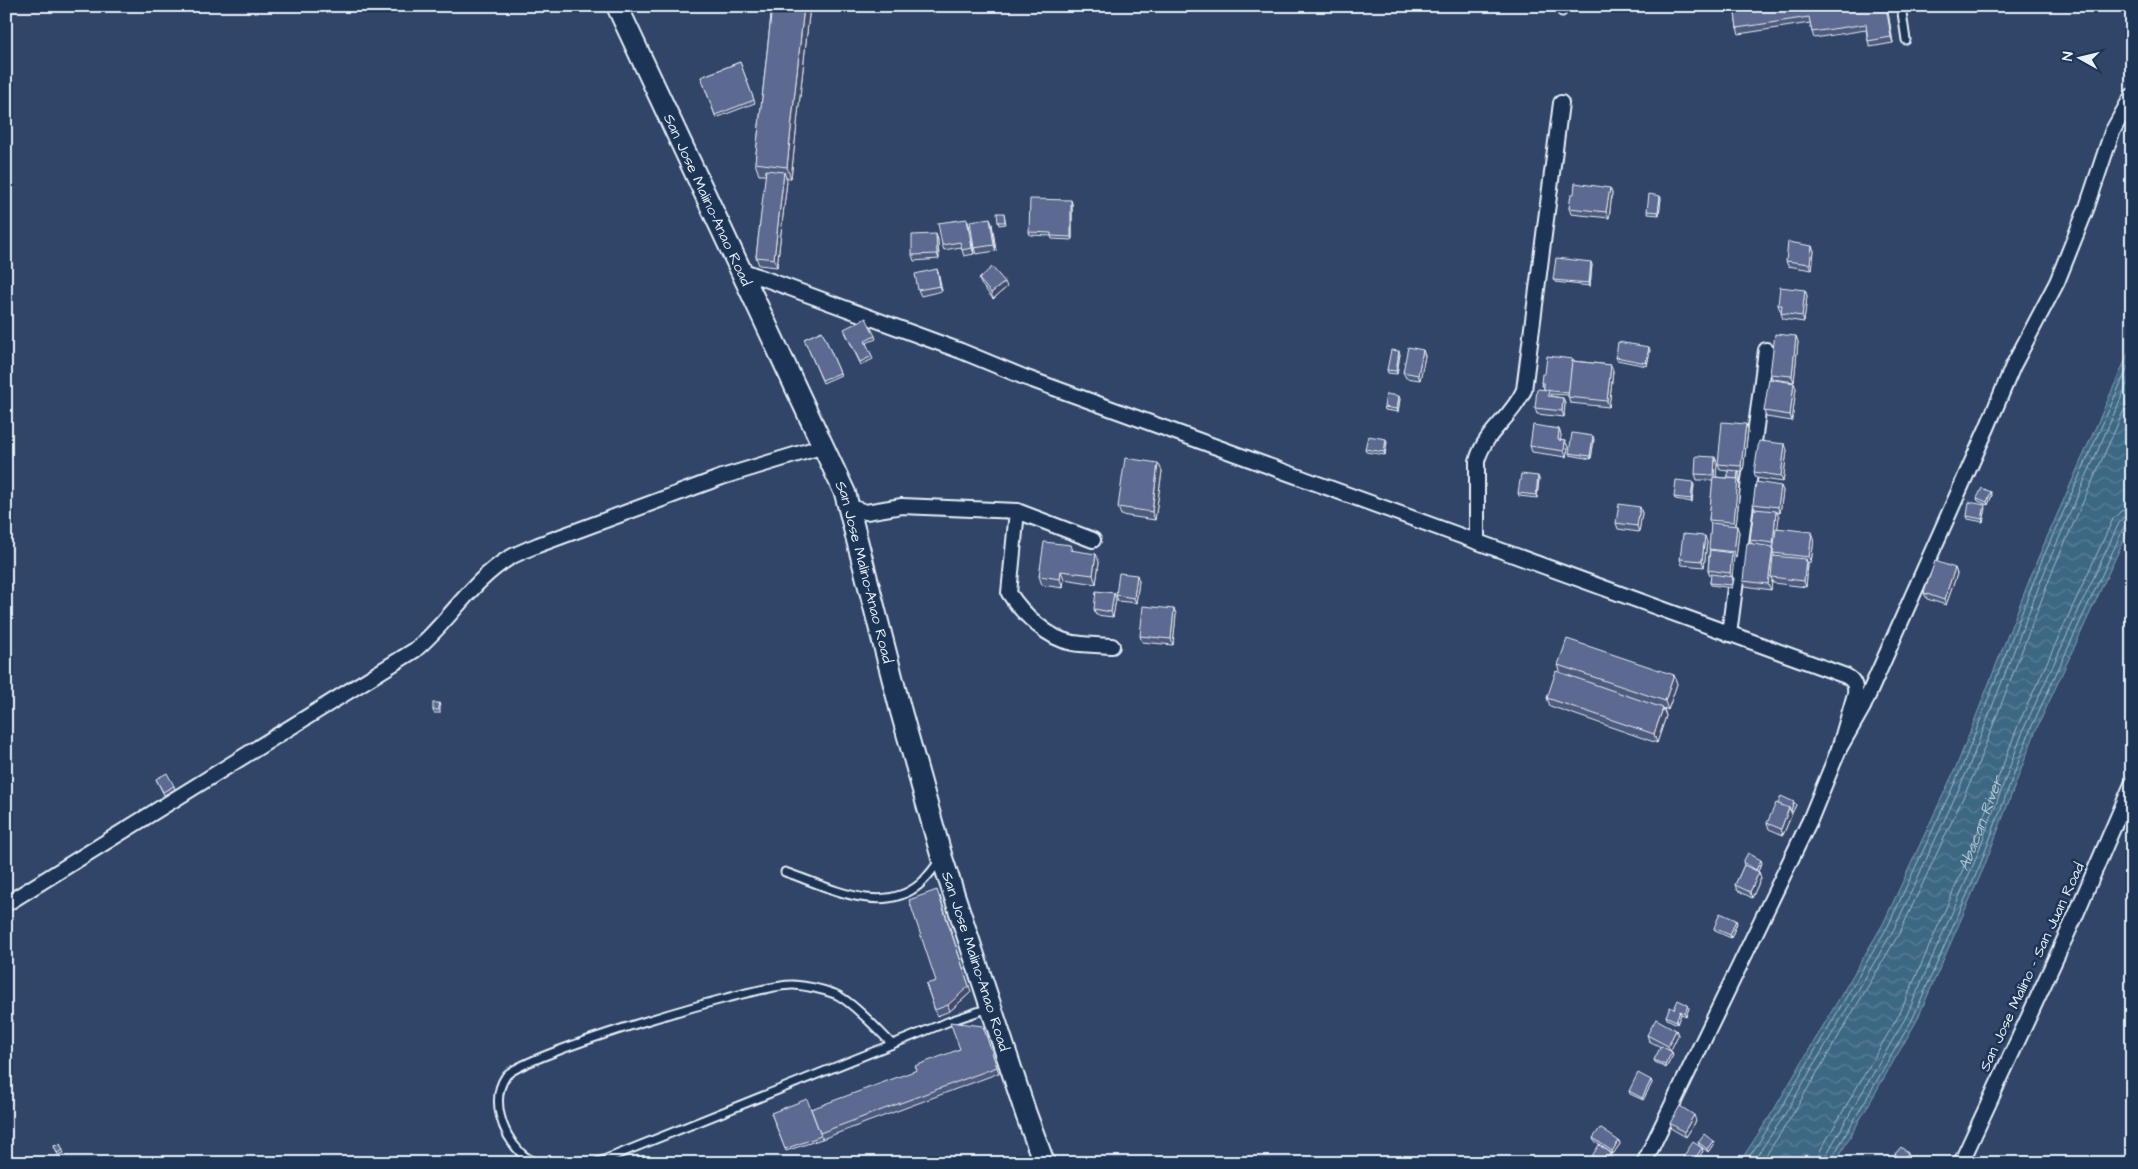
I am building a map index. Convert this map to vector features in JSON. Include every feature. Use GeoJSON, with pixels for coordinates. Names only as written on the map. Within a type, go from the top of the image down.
{"type":"FeatureCollection","features":[{"type":"Feature","properties":{"kind":"main road","name":"San Jose Malino-Anao Road"},"geometry":{"type":"LineString","coordinates":[[617,6],[845,493],[900,708],[942,858],[1044,1163]]}},
{"type":"Feature","properties":{"kind":"street"},"geometry":{"type":"LineString","coordinates":[[1839,749],[1864,708],[2013,366],[2057,282],[2087,207],[2112,132],[2132,96]]}},
{"type":"Feature","properties":{"kind":"street"},"geometry":{"type":"LineString","coordinates":[[1477,542],[1477,461],[1480,449],[1486,438],[1519,402],[1524,390],[1560,103]]}},
{"type":"Feature","properties":{"kind":"street"},"geometry":{"type":"LineString","coordinates":[[741,270],[952,348],[1024,377],[1852,680],[1856,687],[1855,694],[1839,749],[1802,837],[1644,1163]]}},
{"type":"Feature","properties":{"kind":"street"},"geometry":{"type":"LineString","coordinates":[[1729,634],[1766,350]]}},
{"type":"Feature","properties":{"kind":"street"},"geometry":{"type":"LineString","coordinates":[[6,904],[416,650],[431,636],[473,588],[510,558],[538,545],[722,477],[824,446]]}},
{"type":"Feature","properties":{"kind":"street"},"geometry":{"type":"LineString","coordinates":[[847,506],[866,512],[902,506],[1017,511],[1093,540]]}},
{"type":"Feature","properties":{"kind":"street"},"geometry":{"type":"LineString","coordinates":[[1017,511],[1009,593],[1016,604],[1047,631],[1060,639],[1072,643],[1112,646]]}},
{"type":"Feature","properties":{"kind":"street","name":"San Jose Malino - San Juan Road"},"geometry":{"type":"LineString","coordinates":[[1962,1163],[2074,919],[2132,784]]}},
{"type":"Feature","properties":{"kind":"lane"},"geometry":{"type":"LineString","coordinates":[[1901,6],[1906,40]]}},
{"type":"Feature","properties":{"kind":"lane"},"geometry":{"type":"LineString","coordinates":[[785,872],[860,898],[877,900],[897,896],[920,884],[942,858]]}},
{"type":"Feature","properties":{"kind":"lane"},"geometry":{"type":"LineString","coordinates":[[536,1163],[520,1153],[502,1123],[498,1096],[507,1075],[525,1062],[593,1037],[761,989],[793,985],[836,994],[864,1016],[892,1044]]}},
{"type":"Feature","properties":{"kind":"lane"},"geometry":{"type":"LineString","coordinates":[[596,1163],[950,1021],[992,1008]]}},
{"type":"Feature","properties":{"kind":"water","name":"Abacan River"},"geometry":{"type":"Polygon","coordinates":[[[2132,345],[2132,522],[2036,730],[1984,867],[1916,1022],[1835,1163],[1739,1163],[1772,1113],[1883,924],[1957,765],[2038,558],[2132,345]]]}},
{"type":"Feature","properties":{"kind":"building"},"geometry":{"type":"Polygon","coordinates":[[[772,6],[804,6],[787,167],[755,163],[772,6]]]}},
{"type":"Feature","properties":{"kind":"building"},"geometry":{"type":"Polygon","coordinates":[[[1734,6],[1886,6],[1891,37],[1868,41],[1866,24],[1812,32],[1809,17],[1737,28],[1734,6]]]}},
{"type":"Feature","properties":{"kind":"building"},"geometry":{"type":"Polygon","coordinates":[[[740,62],[754,100],[715,115],[701,77],[740,62]]]}},
{"type":"Feature","properties":{"kind":"building"},"geometry":{"type":"Polygon","coordinates":[[[766,170],[784,172],[774,259],[756,257],[766,170]]]}},
{"type":"Feature","properties":{"kind":"building"},"geometry":{"type":"Polygon","coordinates":[[[1575,183],[1610,188],[1606,212],[1569,208],[1571,194],[1574,194],[1575,183]]]}},
{"type":"Feature","properties":{"kind":"building"},"geometry":{"type":"Polygon","coordinates":[[[1649,194],[1660,196],[1658,212],[1647,211],[1649,194]]]}},
{"type":"Feature","properties":{"kind":"building"},"geometry":{"type":"Polygon","coordinates":[[[1030,199],[1071,200],[1071,237],[1051,236],[1051,233],[1029,232],[1030,199]]]}},
{"type":"Feature","properties":{"kind":"building"},"geometry":{"type":"Polygon","coordinates":[[[997,213],[1004,213],[1005,222],[998,222],[997,213]]]}},
{"type":"Feature","properties":{"kind":"building"},"geometry":{"type":"Polygon","coordinates":[[[990,218],[994,245],[974,248],[970,221],[990,218]]]}},
{"type":"Feature","properties":{"kind":"building"},"geometry":{"type":"Polygon","coordinates":[[[967,219],[972,248],[962,250],[960,242],[942,245],[938,223],[967,219]]]}},
{"type":"Feature","properties":{"kind":"building"},"geometry":{"type":"Polygon","coordinates":[[[936,234],[937,254],[912,255],[912,235],[936,234]]]}},
{"type":"Feature","properties":{"kind":"building"},"geometry":{"type":"Polygon","coordinates":[[[1788,242],[1812,246],[1810,264],[1786,261],[1788,242]]]}},
{"type":"Feature","properties":{"kind":"building"},"geometry":{"type":"Polygon","coordinates":[[[1556,258],[1591,262],[1589,283],[1553,280],[1556,258]]]}},
{"type":"Feature","properties":{"kind":"building"},"geometry":{"type":"Polygon","coordinates":[[[992,267],[1005,282],[991,293],[979,279],[992,267]]]}},
{"type":"Feature","properties":{"kind":"building"},"geometry":{"type":"Polygon","coordinates":[[[937,269],[940,286],[918,290],[915,274],[937,269]]]}},
{"type":"Feature","properties":{"kind":"building"},"geometry":{"type":"Polygon","coordinates":[[[1780,287],[1805,290],[1802,316],[1781,313],[1782,305],[1778,305],[1780,287]]]}},
{"type":"Feature","properties":{"kind":"building"},"geometry":{"type":"Polygon","coordinates":[[[866,318],[875,336],[865,341],[872,356],[860,362],[844,329],[866,318]]]}},
{"type":"Feature","properties":{"kind":"building"},"geometry":{"type":"Polygon","coordinates":[[[822,331],[840,373],[822,380],[804,339],[822,331]]]}},
{"type":"Feature","properties":{"kind":"building"},"geometry":{"type":"Polygon","coordinates":[[[1775,334],[1796,336],[1792,376],[1770,374],[1775,334]]]}},
{"type":"Feature","properties":{"kind":"building"},"geometry":{"type":"Polygon","coordinates":[[[1618,342],[1649,347],[1646,363],[1616,357],[1618,342]]]}},
{"type":"Feature","properties":{"kind":"building"},"geometry":{"type":"Polygon","coordinates":[[[1408,347],[1423,350],[1418,375],[1403,372],[1408,347]]]}},
{"type":"Feature","properties":{"kind":"building"},"geometry":{"type":"Polygon","coordinates":[[[1391,350],[1399,351],[1396,371],[1387,370],[1391,350]]]}},
{"type":"Feature","properties":{"kind":"building"},"geometry":{"type":"Polygon","coordinates":[[[1547,356],[1573,359],[1569,393],[1544,390],[1544,383],[1541,383],[1542,374],[1545,374],[1547,356]]]}},
{"type":"Feature","properties":{"kind":"building"},"geometry":{"type":"Polygon","coordinates":[[[1572,361],[1611,365],[1607,401],[1568,397],[1572,361]]]}},
{"type":"Feature","properties":{"kind":"building"},"geometry":{"type":"Polygon","coordinates":[[[1769,379],[1794,383],[1790,415],[1764,411],[1769,379]]]}},
{"type":"Feature","properties":{"kind":"building"},"geometry":{"type":"Polygon","coordinates":[[[1537,389],[1549,390],[1548,396],[1563,398],[1562,411],[1535,408],[1537,389]]]}},
{"type":"Feature","properties":{"kind":"building"},"geometry":{"type":"Polygon","coordinates":[[[1386,394],[1399,396],[1397,409],[1384,407],[1386,394]]]}},
{"type":"Feature","properties":{"kind":"building"},"geometry":{"type":"Polygon","coordinates":[[[1722,422],[1746,424],[1741,466],[1718,464],[1722,422]]]}},
{"type":"Feature","properties":{"kind":"building"},"geometry":{"type":"Polygon","coordinates":[[[1533,425],[1559,429],[1558,440],[1565,441],[1564,451],[1530,446],[1533,425]]]}},
{"type":"Feature","properties":{"kind":"building"},"geometry":{"type":"Polygon","coordinates":[[[1572,433],[1593,436],[1590,456],[1569,453],[1572,433]]]}},
{"type":"Feature","properties":{"kind":"building"},"geometry":{"type":"Polygon","coordinates":[[[1368,436],[1386,439],[1384,452],[1365,449],[1368,436]]]}},
{"type":"Feature","properties":{"kind":"building"},"geometry":{"type":"Polygon","coordinates":[[[1759,441],[1785,444],[1781,476],[1754,472],[1759,441]]]}},
{"type":"Feature","properties":{"kind":"building"},"geometry":{"type":"Polygon","coordinates":[[[1696,456],[1715,457],[1714,475],[1695,474],[1696,456]]]}},
{"type":"Feature","properties":{"kind":"building"},"geometry":{"type":"Polygon","coordinates":[[[1125,458],[1158,463],[1152,512],[1118,507],[1125,458]]]}},
{"type":"Feature","properties":{"kind":"building"},"geometry":{"type":"Polygon","coordinates":[[[1728,470],[1738,471],[1737,479],[1728,478],[1728,470]]]}},
{"type":"Feature","properties":{"kind":"building"},"geometry":{"type":"Polygon","coordinates":[[[1521,474],[1538,476],[1536,495],[1518,493],[1521,474]]]}},
{"type":"Feature","properties":{"kind":"building"},"geometry":{"type":"Polygon","coordinates":[[[1713,477],[1738,479],[1734,522],[1709,520],[1713,477]]]}},
{"type":"Feature","properties":{"kind":"building"},"geometry":{"type":"Polygon","coordinates":[[[1676,480],[1693,482],[1691,499],[1674,497],[1676,480]]]}},
{"type":"Feature","properties":{"kind":"building"},"geometry":{"type":"Polygon","coordinates":[[[1756,482],[1781,486],[1778,507],[1753,504],[1756,482]]]}},
{"type":"Feature","properties":{"kind":"building"},"geometry":{"type":"Polygon","coordinates":[[[1982,488],[1991,492],[1987,502],[1977,498],[1982,488]]]}},
{"type":"Feature","properties":{"kind":"building"},"geometry":{"type":"Polygon","coordinates":[[[1969,502],[1985,505],[1982,519],[1967,516],[1969,502]]]}},
{"type":"Feature","properties":{"kind":"building"},"geometry":{"type":"Polygon","coordinates":[[[1619,504],[1640,507],[1637,526],[1616,523],[1619,504]]]}},
{"type":"Feature","properties":{"kind":"building"},"geometry":{"type":"Polygon","coordinates":[[[1754,509],[1776,511],[1773,543],[1750,540],[1754,509]]]}},
{"type":"Feature","properties":{"kind":"building"},"geometry":{"type":"Polygon","coordinates":[[[1711,523],[1737,526],[1734,552],[1709,549],[1711,523]]]}},
{"type":"Feature","properties":{"kind":"building"},"geometry":{"type":"Polygon","coordinates":[[[1776,528],[1812,532],[1809,557],[1773,553],[1776,528]]]}},
{"type":"Feature","properties":{"kind":"building"},"geometry":{"type":"Polygon","coordinates":[[[1683,534],[1705,536],[1702,561],[1680,559],[1683,534]]]}},
{"type":"Feature","properties":{"kind":"building"},"geometry":{"type":"Polygon","coordinates":[[[1044,542],[1071,545],[1070,550],[1096,554],[1093,575],[1061,571],[1060,579],[1039,576],[1044,542]]]}},
{"type":"Feature","properties":{"kind":"building"},"geometry":{"type":"Polygon","coordinates":[[[1747,543],[1773,547],[1768,584],[1743,581],[1747,543]]]}},
{"type":"Feature","properties":{"kind":"building"},"geometry":{"type":"Polygon","coordinates":[[[1710,550],[1732,553],[1730,573],[1708,570],[1710,550]]]}},
{"type":"Feature","properties":{"kind":"building"},"geometry":{"type":"Polygon","coordinates":[[[1773,556],[1806,559],[1804,581],[1771,577],[1773,556]]]}},
{"type":"Feature","properties":{"kind":"building"},"geometry":{"type":"Polygon","coordinates":[[[1935,561],[1955,568],[1944,600],[1924,593],[1935,561]]]}},
{"type":"Feature","properties":{"kind":"building"},"geometry":{"type":"Polygon","coordinates":[[[1119,573],[1137,575],[1134,598],[1116,595],[1119,573]]]}},
{"type":"Feature","properties":{"kind":"building"},"geometry":{"type":"Polygon","coordinates":[[[1711,574],[1733,577],[1731,585],[1710,583],[1711,574]]]}},
{"type":"Feature","properties":{"kind":"building"},"geometry":{"type":"Polygon","coordinates":[[[1096,591],[1114,593],[1111,612],[1094,609],[1096,591]]]}},
{"type":"Feature","properties":{"kind":"building"},"geometry":{"type":"Polygon","coordinates":[[[1143,606],[1174,609],[1171,639],[1140,636],[1143,606]]]}},
{"type":"Feature","properties":{"kind":"building"},"geometry":{"type":"Polygon","coordinates":[[[1567,639],[1674,675],[1665,701],[1558,665],[1567,639]]]}},
{"type":"Feature","properties":{"kind":"building"},"geometry":{"type":"Polygon","coordinates":[[[1556,671],[1663,708],[1654,734],[1547,698],[1556,671]]]}},
{"type":"Feature","properties":{"kind":"building"},"geometry":{"type":"Polygon","coordinates":[[[433,703],[439,703],[439,710],[433,710],[433,703]]]}},
{"type":"Feature","properties":{"kind":"building"},"geometry":{"type":"Polygon","coordinates":[[[167,773],[174,786],[163,792],[156,779],[167,773]]]}},
{"type":"Feature","properties":{"kind":"building"},"geometry":{"type":"Polygon","coordinates":[[[1781,796],[1794,802],[1791,810],[1778,804],[1781,796]]]}},
{"type":"Feature","properties":{"kind":"building"},"geometry":{"type":"Polygon","coordinates":[[[1776,803],[1789,808],[1781,829],[1767,823],[1776,803]]]}},
{"type":"Feature","properties":{"kind":"building"},"geometry":{"type":"Polygon","coordinates":[[[1748,853],[1761,860],[1756,870],[1743,862],[1748,853]]]}},
{"type":"Feature","properties":{"kind":"building"},"geometry":{"type":"Polygon","coordinates":[[[1744,865],[1759,872],[1750,892],[1735,885],[1744,865]]]}},
{"type":"Feature","properties":{"kind":"building"},"geometry":{"type":"Polygon","coordinates":[[[937,890],[969,986],[948,1005],[935,1010],[926,984],[936,981],[909,900],[937,890]]]}},
{"type":"Feature","properties":{"kind":"building"},"geometry":{"type":"Polygon","coordinates":[[[1720,913],[1736,920],[1730,935],[1714,928],[1720,913]]]}},
{"type":"Feature","properties":{"kind":"building"},"geometry":{"type":"Polygon","coordinates":[[[1678,1000],[1688,1005],[1685,1013],[1680,1011],[1676,1021],[1666,1016],[1670,1007],[1674,1009],[1678,1000]]]}},
{"type":"Feature","properties":{"kind":"building"},"geometry":{"type":"Polygon","coordinates":[[[1656,1019],[1676,1030],[1668,1046],[1647,1035],[1656,1019]]]}},
{"type":"Feature","properties":{"kind":"building"},"geometry":{"type":"Polygon","coordinates":[[[950,1022],[983,1026],[997,1067],[820,1133],[811,1109],[917,1070],[915,1066],[960,1049],[950,1022]]]}},
{"type":"Feature","properties":{"kind":"building"},"geometry":{"type":"Polygon","coordinates":[[[1661,1046],[1672,1052],[1665,1065],[1654,1060],[1661,1046]]]}},
{"type":"Feature","properties":{"kind":"building"},"geometry":{"type":"Polygon","coordinates":[[[1638,1073],[1651,1080],[1642,1098],[1629,1091],[1638,1073]]]}},
{"type":"Feature","properties":{"kind":"building"},"geometry":{"type":"Polygon","coordinates":[[[807,1099],[821,1136],[785,1149],[771,1113],[807,1099]]]}},
{"type":"Feature","properties":{"kind":"building"},"geometry":{"type":"Polygon","coordinates":[[[1680,1106],[1694,1115],[1684,1132],[1670,1123],[1680,1106]]]}},
{"type":"Feature","properties":{"kind":"building"},"geometry":{"type":"Polygon","coordinates":[[[1600,1128],[1619,1141],[1612,1151],[1593,1138],[1600,1128]]]}},
{"type":"Feature","properties":{"kind":"building"},"geometry":{"type":"Polygon","coordinates":[[[1704,1134],[1713,1141],[1707,1149],[1698,1142],[1704,1134]]]}},
{"type":"Feature","properties":{"kind":"building"},"geometry":{"type":"Polygon","coordinates":[[[1693,1142],[1702,1148],[1692,1163],[1683,1157],[1693,1142]]]}},
{"type":"Feature","properties":{"kind":"building"},"geometry":{"type":"Polygon","coordinates":[[[60,1144],[63,1150],[57,1153],[54,1146],[60,1144]]]}},
{"type":"Feature","properties":{"kind":"building"},"geometry":{"type":"Polygon","coordinates":[[[1599,1145],[1611,1153],[1604,1163],[1592,1156],[1599,1145]]]}},
{"type":"Feature","properties":{"kind":"building"},"geometry":{"type":"Polygon","coordinates":[[[1901,1147],[1908,1153],[1902,1160],[1895,1154],[1901,1147]]]}}]}
